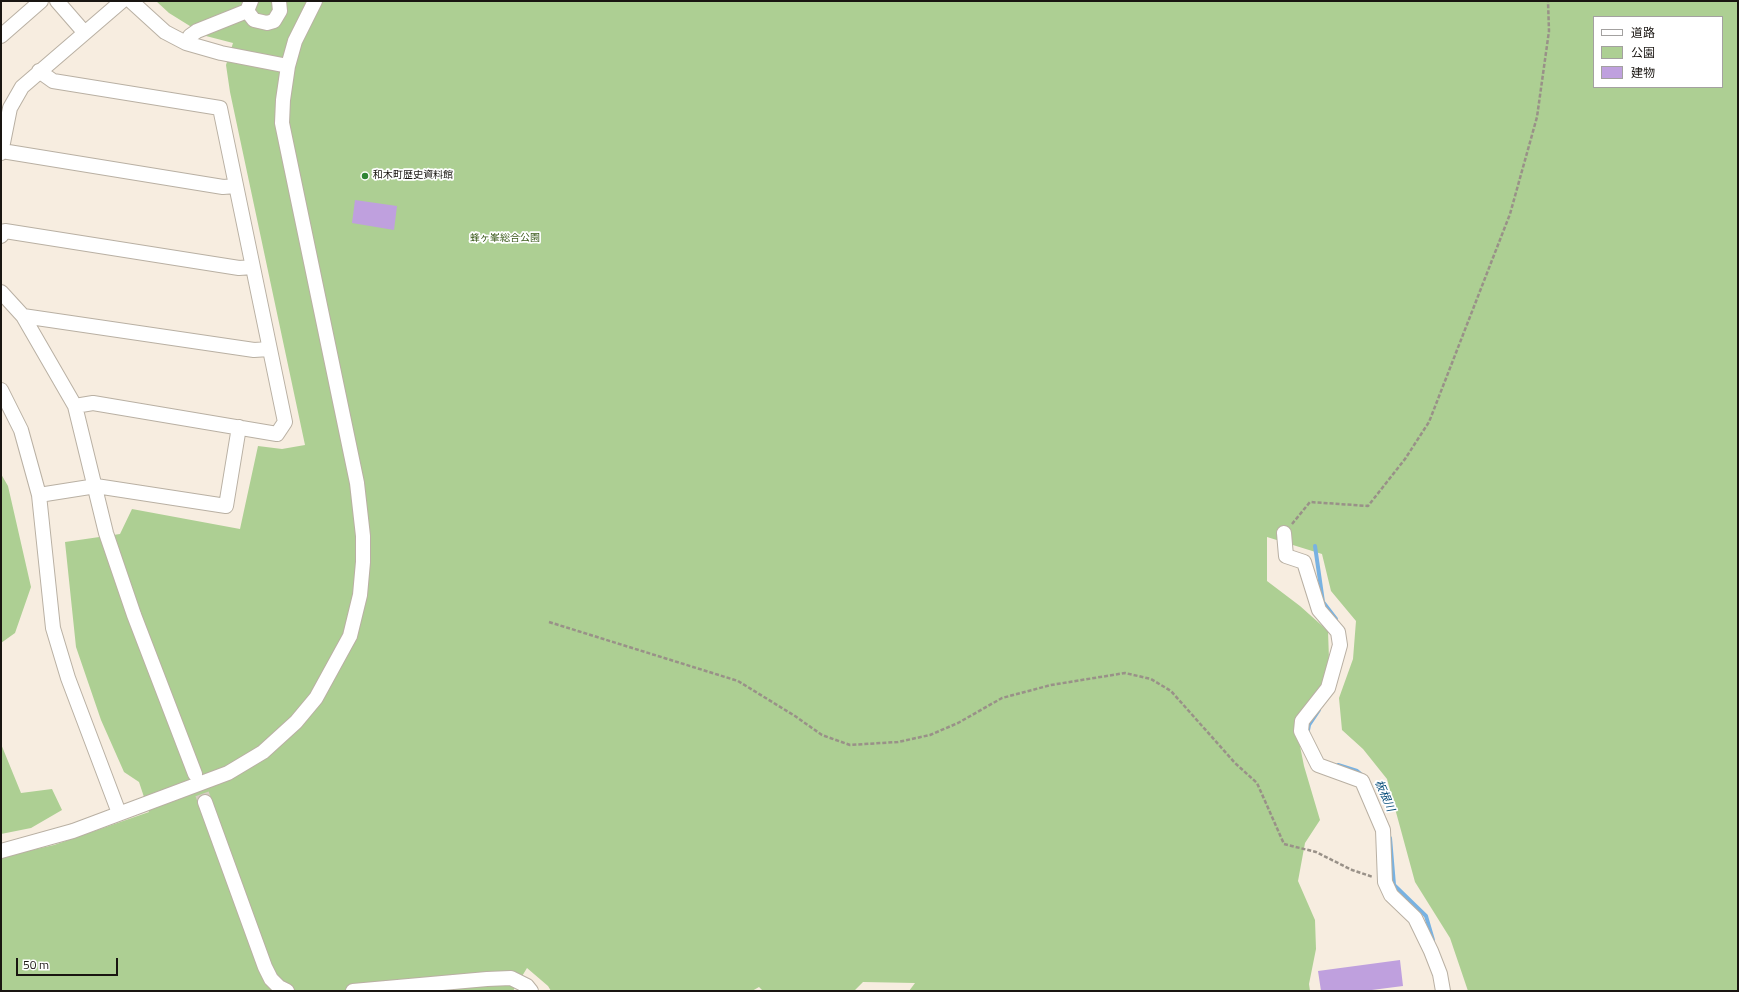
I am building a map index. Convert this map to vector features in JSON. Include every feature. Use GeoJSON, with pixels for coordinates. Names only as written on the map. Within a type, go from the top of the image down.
{"type":"FeatureCollection","features":[{"type":"Feature","properties":{"kind":"street"},"geometry":{"type":"LineString","coordinates":[[1,36],[41,1]]}},
{"type":"Feature","properties":{"kind":"street"},"geometry":{"type":"LineString","coordinates":[[57,1],[84,32]]}},
{"type":"Feature","properties":{"kind":"street"},"geometry":{"type":"LineString","coordinates":[[122,1],[84,32],[22,87],[10,108],[1,152],[223,187],[236,186]]}},
{"type":"Feature","properties":{"kind":"street"},"geometry":{"type":"LineString","coordinates":[[131,1],[161,28],[186,43],[221,53],[288,66]]}},
{"type":"Feature","properties":{"kind":"street"},"geometry":{"type":"LineString","coordinates":[[186,43],[190,36],[197,31],[249,6],[254,20],[267,23],[274,21],[280,12],[279,1]]}},
{"type":"Feature","properties":{"kind":"street"},"geometry":{"type":"LineString","coordinates":[[1,850],[73,831],[228,773],[263,752],[296,722],[316,698],[350,636],[357,608],[363,562],[363,536],[357,483],[282,123],[283,100],[288,66],[295,41],[314,1]]}},
{"type":"Feature","properties":{"kind":"street"},"geometry":{"type":"LineString","coordinates":[[39,71],[53,81],[220,108],[285,422],[277,434],[93,403],[75,406]]}},
{"type":"Feature","properties":{"kind":"street"},"geometry":{"type":"LineString","coordinates":[[1,236],[5,231],[239,268],[253,267]]}},
{"type":"Feature","properties":{"kind":"street"},"geometry":{"type":"LineString","coordinates":[[1,292],[23,316],[75,406],[109,541],[134,615],[195,774]]}},
{"type":"Feature","properties":{"kind":"street"},"geometry":{"type":"LineString","coordinates":[[23,316],[254,350],[269,349]]}},
{"type":"Feature","properties":{"kind":"street"},"geometry":{"type":"LineString","coordinates":[[1,390],[21,430],[39,495],[53,628],[68,678],[119,813]]}},
{"type":"Feature","properties":{"kind":"street"},"geometry":{"type":"LineString","coordinates":[[39,495],[96,486],[226,506],[239,427]]}},
{"type":"Feature","properties":{"kind":"street"},"geometry":{"type":"LineString","coordinates":[[1284,534],[1286,556],[1304,562],[1319,610],[1338,632],[1340,645],[1328,688],[1302,721],[1301,731],[1318,765],[1362,780],[1383,830],[1385,882],[1391,895],[1415,918],[1440,974],[1443,991]]}},
{"type":"Feature","properties":{"kind":"street"},"geometry":{"type":"LineString","coordinates":[[205,802],[265,966],[271,979],[279,987],[287,991]]}},
{"type":"Feature","properties":{"kind":"street"},"geometry":{"type":"LineString","coordinates":[[353,991],[511,978],[527,986],[532,991]]}},
{"type":"Feature","properties":{"kind":"path"},"geometry":{"type":"LineString","coordinates":[[1284,534],[1310,502],[1368,506],[1405,459],[1429,422],[1510,214],[1537,116],[1550,31],[1548,1]]}},
{"type":"Feature","properties":{"kind":"path"},"geometry":{"type":"LineString","coordinates":[[549,622],[738,681],[795,716],[822,735],[850,745],[898,742],[930,735],[958,723],[1002,698],[1051,685],[1125,673],[1151,678],[1171,691],[1235,763],[1257,783],[1284,844],[1316,852],[1352,870],[1385,882]]}},
{"type":"Feature","properties":{"kind":"green space","name":"蜂ヶ峯総合公園"},"geometry":{"type":"Polygon","coordinates":[[[156,1],[1738,1],[1738,991],[1468,991],[1450,938],[1415,882],[1387,779],[1363,749],[1342,730],[1339,698],[1353,659],[1356,621],[1331,591],[1322,554],[1267,537],[1267,581],[1300,606],[1328,631],[1329,659],[1326,682],[1295,721],[1304,766],[1320,820],[1305,843],[1298,881],[1315,920],[1316,949],[1309,984],[1310,991],[909,991],[915,983],[863,982],[854,991],[763,991],[759,987],[752,991],[551,991],[548,986],[527,968],[513,991],[1,991],[1,857],[54,845],[149,812],[139,782],[124,772],[101,720],[76,647],[65,542],[120,534],[132,509],[240,529],[258,446],[282,449],[305,445],[230,92],[226,65],[233,43],[206,36],[169,13],[156,1]]]}},
{"type":"Feature","properties":{"kind":"green space"},"geometry":{"type":"Polygon","coordinates":[[[1,474],[8,486],[31,587],[15,633],[1,643],[1,474]]]}},
{"type":"Feature","properties":{"kind":"green space"},"geometry":{"type":"Polygon","coordinates":[[[1,744],[21,793],[52,789],[62,810],[31,828],[1,834],[1,744]]]}},
{"type":"Feature","properties":{"kind":"building"},"geometry":{"type":"Polygon","coordinates":[[[355,200],[397,206],[394,230],[352,223],[355,200]]]}},
{"type":"Feature","properties":{"kind":"building"},"geometry":{"type":"Polygon","coordinates":[[[1400,960],[1403,986],[1364,991],[1321,991],[1318,971],[1400,960]]]}},
{"type":"Feature","properties":{"kind":"waterway","name":"板根川"},"geometry":{"type":"LineString","coordinates":[[1315,546],[1323,602],[1336,619]]}},
{"type":"Feature","properties":{"kind":"waterway","name":"板根川"},"geometry":{"type":"LineString","coordinates":[[1308,730],[1309,725],[1319,710]]}},
{"type":"Feature","properties":{"kind":"waterway","name":"板根川"},"geometry":{"type":"LineString","coordinates":[[1338,765],[1357,771],[1363,776]]}},
{"type":"Feature","properties":{"kind":"waterway","name":"板根川"},"geometry":{"type":"LineString","coordinates":[[1390,838],[1394,885],[1426,916],[1433,940]]}},
{"type":"Feature","properties":{"kind":"tunnel"},"geometry":{"type":"LineString","coordinates":[[195,774],[205,802]]}},
{"type":"Feature","properties":{"kind":"place","name":"和木町歴史資料館"},"geometry":{"type":"Point","coordinates":[365,176]}}]}
